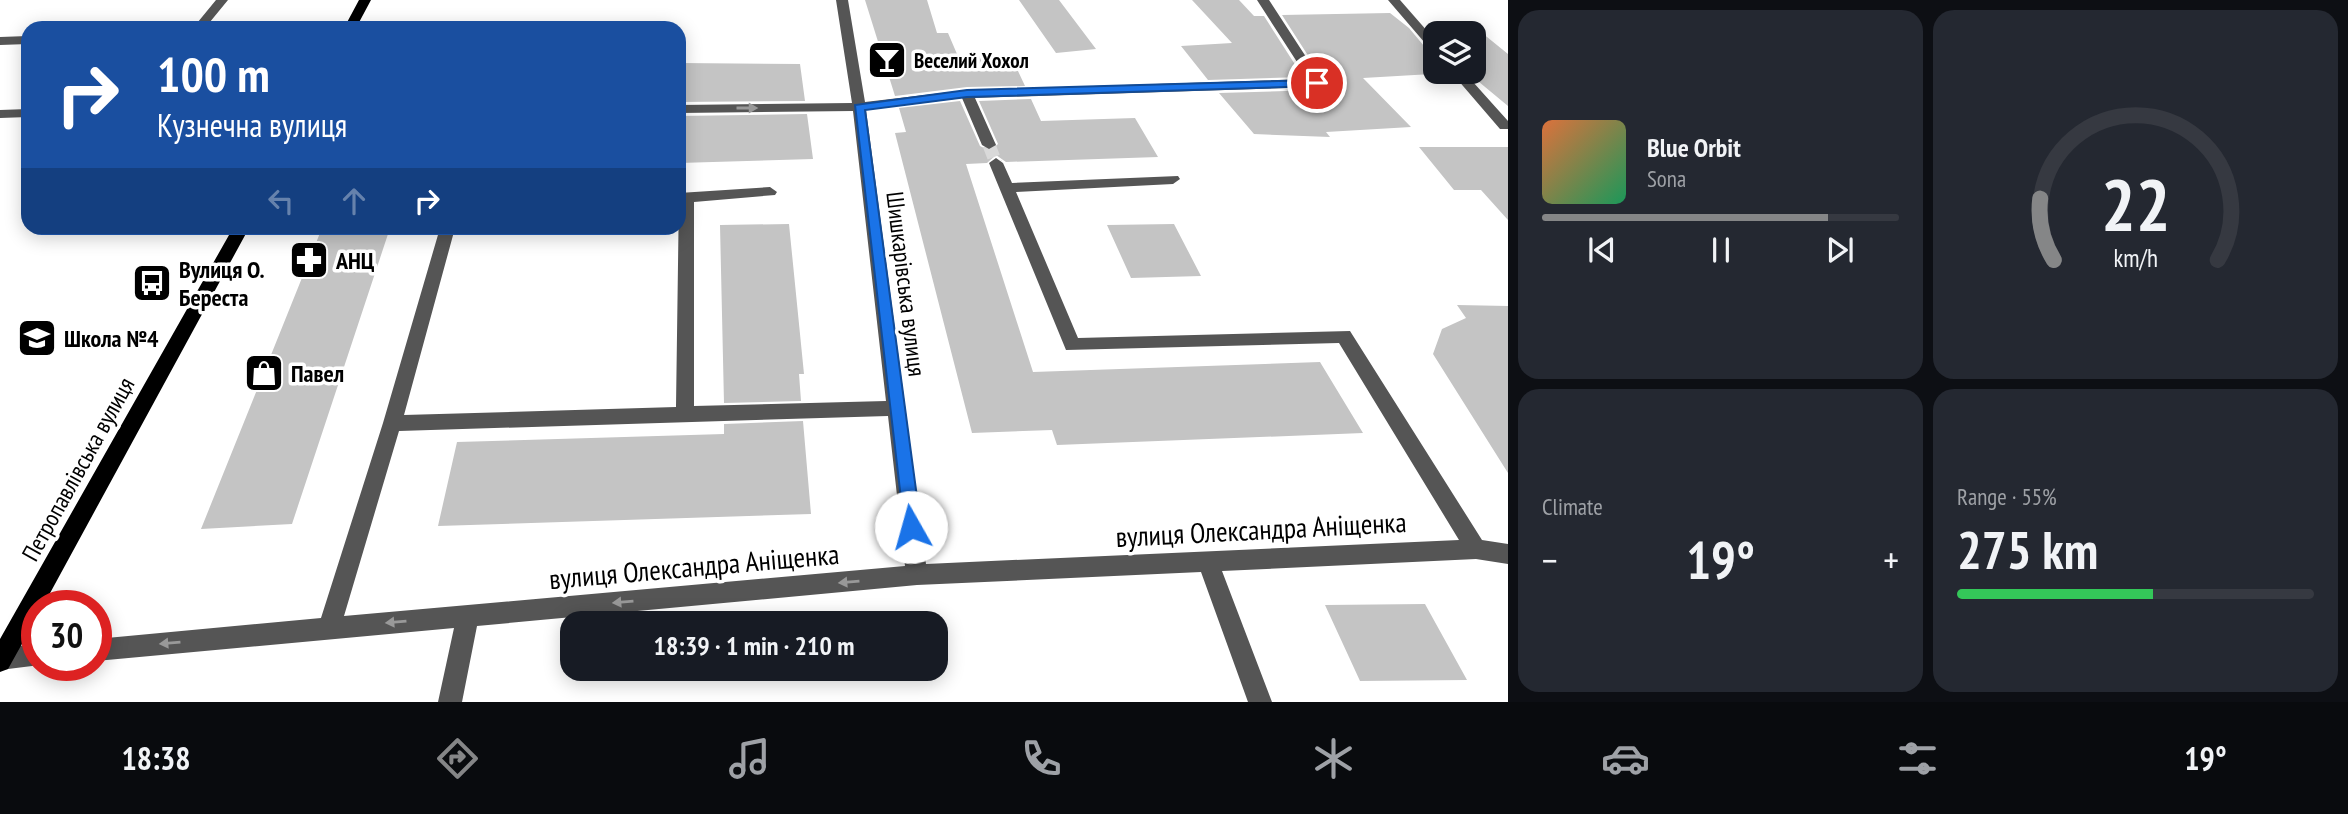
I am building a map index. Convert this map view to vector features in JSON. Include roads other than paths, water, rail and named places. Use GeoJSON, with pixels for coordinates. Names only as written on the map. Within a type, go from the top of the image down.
{"type":"FeatureCollection","features":[{"type":"Feature","properties":{"kind":"main road"},"geometry":{"type":"LineString","coordinates":[[354,21],[365,0]]}},
{"type":"Feature","properties":{"kind":"main road","name":"Петропавлівська вулиця"},"geometry":{"type":"LineString","coordinates":[[1,660],[237,235]]}},
{"type":"Feature","properties":{"kind":"street"},"geometry":{"type":"LineString","coordinates":[[206,21],[222,0]]}},
{"type":"Feature","properties":{"kind":"street","name":"Шишкарівська вулиця"},"geometry":{"type":"LineString","coordinates":[[842,0],[859,107],[917,575]]}},
{"type":"Feature","properties":{"kind":"street"},"geometry":{"type":"LineString","coordinates":[[686,109],[859,107],[967,94],[1317,83],[1263,0]]}},
{"type":"Feature","properties":{"kind":"street"},"geometry":{"type":"LineString","coordinates":[[1394,0],[1423,33]]}},
{"type":"Feature","properties":{"kind":"street"},"geometry":{"type":"LineString","coordinates":[[0,41],[21,40]]}},
{"type":"Feature","properties":{"kind":"street"},"geometry":{"type":"LineString","coordinates":[[1468,84],[1505,126]]}},
{"type":"Feature","properties":{"kind":"street"},"geometry":{"type":"LineString","coordinates":[[967,94],[989,145]]}},
{"type":"Feature","properties":{"kind":"street"},"geometry":{"type":"LineString","coordinates":[[0,114],[21,113]]}},
{"type":"Feature","properties":{"kind":"street"},"geometry":{"type":"LineString","coordinates":[[996,163],[1072,345],[1344,336],[1476,549]]}},
{"type":"Feature","properties":{"kind":"street"},"geometry":{"type":"LineString","coordinates":[[1007,188],[1173,179]]}},
{"type":"Feature","properties":{"kind":"street"},"geometry":{"type":"LineString","coordinates":[[686,198],[770,192]]}},
{"type":"Feature","properties":{"kind":"street"},"geometry":{"type":"LineString","coordinates":[[329,628],[392,423],[445,235]]}},
{"type":"Feature","properties":{"kind":"street"},"geometry":{"type":"LineString","coordinates":[[683,235],[685,414]]}},
{"type":"Feature","properties":{"kind":"street"},"geometry":{"type":"LineString","coordinates":[[392,423],[896,408]]}},
{"type":"Feature","properties":{"kind":"street","name":"вулиця Олександра Аніщенка"},"geometry":{"type":"LineString","coordinates":[[112,648],[917,575],[1476,549],[1508,554]]}},
{"type":"Feature","properties":{"kind":"street"},"geometry":{"type":"LineString","coordinates":[[1208,562],[1260,702]]}},
{"type":"Feature","properties":{"kind":"street"},"geometry":{"type":"LineString","coordinates":[[450,702],[468,616]]}},
{"type":"Feature","properties":{"kind":"street"},"geometry":{"type":"LineString","coordinates":[[1,660],[21,657]]}},
{"type":"Feature","properties":{"kind":"tunnel"},"geometry":{"type":"LineString","coordinates":[[989,145],[996,163]]}},
{"type":"Feature","properties":{"kind":"place","name":"Веселий Хохол"},"geometry":{"type":"Point","coordinates":[887,60]}},
{"type":"Feature","properties":{"kind":"place","name":"АНЦ"},"geometry":{"type":"Point","coordinates":[309,260]}},
{"type":"Feature","properties":{"kind":"place","name":"Вулиця О. Береста"},"geometry":{"type":"Point","coordinates":[152,283]}},
{"type":"Feature","properties":{"kind":"place","name":"Школа №4"},"geometry":{"type":"Point","coordinates":[37,338]}},
{"type":"Feature","properties":{"kind":"place","name":"Павел"},"geometry":{"type":"Point","coordinates":[264,373]}}]}
